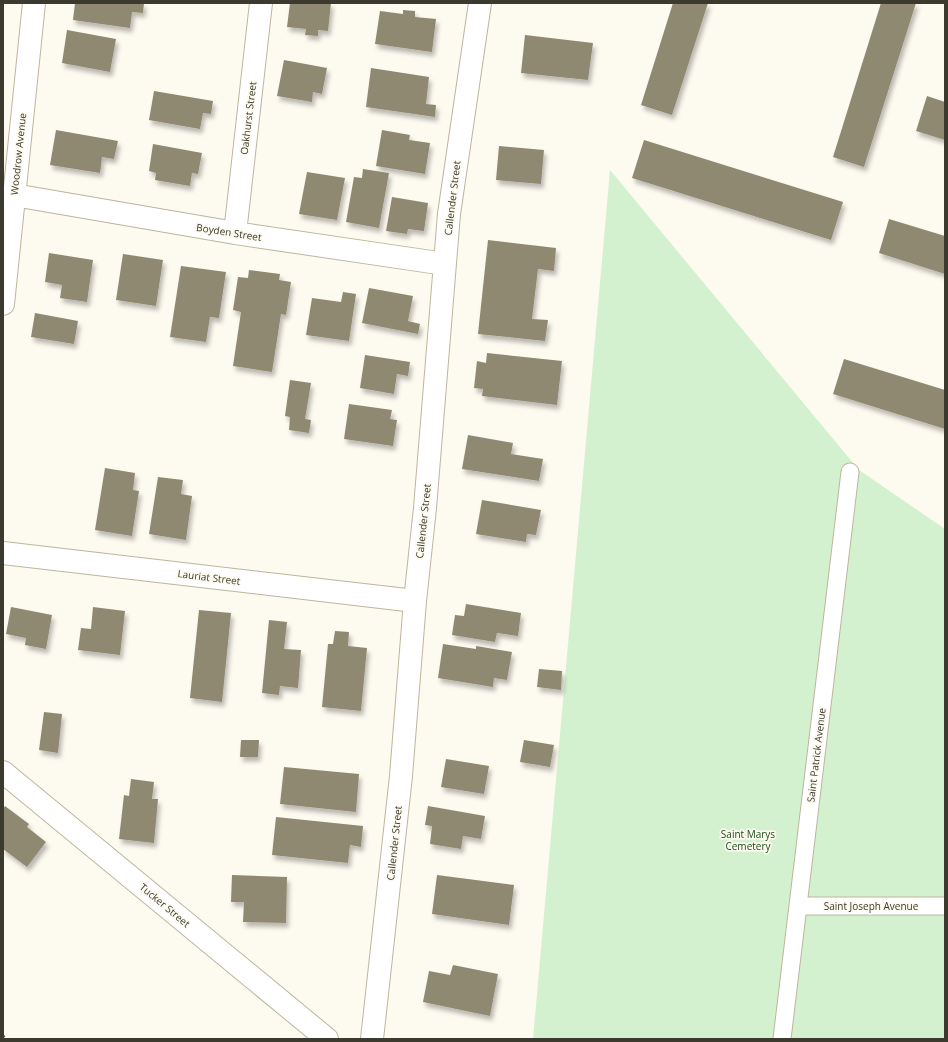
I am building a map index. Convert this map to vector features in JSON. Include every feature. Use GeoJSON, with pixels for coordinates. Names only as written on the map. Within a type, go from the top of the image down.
{"type":"FeatureCollection","features":[{"type":"Feature","properties":{"kind":"street","name":"Woodrow Avenue"},"geometry":{"type":"LineString","coordinates":[[3,304],[34,3]]}},
{"type":"Feature","properties":{"kind":"street","name":"Oakhurst Street"},"geometry":{"type":"LineString","coordinates":[[234,233],[261,3]]}},
{"type":"Feature","properties":{"kind":"street","name":"Callender Street"},"geometry":{"type":"LineString","coordinates":[[372,1039],[401,776],[449,214],[480,3]]}},
{"type":"Feature","properties":{"kind":"street","name":"Boyden Street"},"geometry":{"type":"LineString","coordinates":[[14,195],[234,233],[445,264]]}},
{"type":"Feature","properties":{"kind":"street","name":"Lauriat Street"},"geometry":{"type":"LineString","coordinates":[[3,553],[415,601]]}},
{"type":"Feature","properties":{"kind":"street","name":"Tucker Street"},"geometry":{"type":"LineString","coordinates":[[3,772],[327,1039]]}},
{"type":"Feature","properties":{"kind":"lane","name":"Saint Patrick Avenue"},"geometry":{"type":"LineString","coordinates":[[782,1039],[850,472]]}},
{"type":"Feature","properties":{"kind":"lane","name":"Saint Joseph Avenue"},"geometry":{"type":"LineString","coordinates":[[798,906],[945,906]]}},
{"type":"Feature","properties":{"kind":"green space","name":"Saint Marys Cemetery"},"geometry":{"type":"Polygon","coordinates":[[[610,170],[859,470],[945,529],[945,1039],[533,1039],[610,170]]]}},
{"type":"Feature","properties":{"kind":"building"},"geometry":{"type":"Polygon","coordinates":[[[75,3],[144,3],[143,13],[132,12],[130,28],[73,20],[75,3]]]}},
{"type":"Feature","properties":{"kind":"building"},"geometry":{"type":"Polygon","coordinates":[[[290,3],[331,3],[328,31],[318,30],[318,36],[305,35],[306,29],[287,27],[290,3]]]}},
{"type":"Feature","properties":{"kind":"building"},"geometry":{"type":"Polygon","coordinates":[[[673,3],[708,3],[672,115],[641,105],[673,3]]]}},
{"type":"Feature","properties":{"kind":"building"},"geometry":{"type":"Polygon","coordinates":[[[881,3],[916,3],[864,167],[833,157],[881,3]]]}},
{"type":"Feature","properties":{"kind":"building"},"geometry":{"type":"Polygon","coordinates":[[[403,10],[415,11],[415,17],[436,19],[432,52],[375,44],[380,11],[403,14],[403,10]]]}},
{"type":"Feature","properties":{"kind":"building"},"geometry":{"type":"Polygon","coordinates":[[[67,30],[116,39],[110,72],[62,63],[67,30]]]}},
{"type":"Feature","properties":{"kind":"building"},"geometry":{"type":"Polygon","coordinates":[[[525,35],[593,43],[588,80],[521,73],[525,35]]]}},
{"type":"Feature","properties":{"kind":"building"},"geometry":{"type":"Polygon","coordinates":[[[284,60],[327,68],[322,94],[313,92],[312,102],[277,96],[284,60]]]}},
{"type":"Feature","properties":{"kind":"building"},"geometry":{"type":"Polygon","coordinates":[[[371,68],[429,77],[426,104],[436,105],[435,117],[366,107],[371,68]]]}},
{"type":"Feature","properties":{"kind":"building"},"geometry":{"type":"Polygon","coordinates":[[[154,91],[213,101],[211,114],[203,113],[200,129],[149,120],[154,91]]]}},
{"type":"Feature","properties":{"kind":"building"},"geometry":{"type":"Polygon","coordinates":[[[927,96],[945,102],[945,140],[916,131],[927,96]]]}},
{"type":"Feature","properties":{"kind":"building"},"geometry":{"type":"Polygon","coordinates":[[[56,130],[118,141],[114,159],[102,157],[100,173],[50,165],[56,130]]]}},
{"type":"Feature","properties":{"kind":"building"},"geometry":{"type":"Polygon","coordinates":[[[382,130],[410,135],[409,140],[430,143],[425,174],[376,166],[382,130]]]}},
{"type":"Feature","properties":{"kind":"building"},"geometry":{"type":"Polygon","coordinates":[[[644,140],[843,202],[831,240],[632,178],[644,140]]]}},
{"type":"Feature","properties":{"kind":"building"},"geometry":{"type":"Polygon","coordinates":[[[153,144],[202,153],[198,174],[192,173],[190,186],[155,180],[156,173],[149,171],[153,144]]]}},
{"type":"Feature","properties":{"kind":"building"},"geometry":{"type":"Polygon","coordinates":[[[499,146],[544,150],[541,184],[496,180],[499,146]]]}},
{"type":"Feature","properties":{"kind":"building"},"geometry":{"type":"Polygon","coordinates":[[[363,169],[389,173],[379,228],[346,222],[354,177],[362,178],[363,169]]]}},
{"type":"Feature","properties":{"kind":"building"},"geometry":{"type":"Polygon","coordinates":[[[307,172],[345,178],[337,220],[299,214],[307,172]]]}},
{"type":"Feature","properties":{"kind":"building"},"geometry":{"type":"Polygon","coordinates":[[[392,197],[428,203],[424,231],[408,229],[407,234],[386,231],[392,197]]]}},
{"type":"Feature","properties":{"kind":"building"},"geometry":{"type":"Polygon","coordinates":[[[889,219],[945,236],[945,274],[879,253],[889,219]]]}},
{"type":"Feature","properties":{"kind":"building"},"geometry":{"type":"Polygon","coordinates":[[[488,240],[556,248],[554,271],[538,269],[532,319],[548,320],[545,341],[478,334],[488,240]]]}},
{"type":"Feature","properties":{"kind":"building"},"geometry":{"type":"Polygon","coordinates":[[[49,253],[93,260],[87,302],[60,298],[62,285],[45,282],[49,253]]]}},
{"type":"Feature","properties":{"kind":"building"},"geometry":{"type":"Polygon","coordinates":[[[123,254],[163,260],[156,306],[116,300],[123,254]]]}},
{"type":"Feature","properties":{"kind":"building"},"geometry":{"type":"Polygon","coordinates":[[[181,266],[226,272],[219,318],[210,317],[206,342],[170,337],[181,266]]]}},
{"type":"Feature","properties":{"kind":"building"},"geometry":{"type":"Polygon","coordinates":[[[249,270],[280,274],[279,280],[291,282],[286,315],[281,314],[272,372],[233,366],[241,312],[233,310],[238,277],[248,278],[249,270]]]}},
{"type":"Feature","properties":{"kind":"building"},"geometry":{"type":"Polygon","coordinates":[[[369,288],[413,296],[408,321],[420,324],[418,334],[362,323],[369,288]]]}},
{"type":"Feature","properties":{"kind":"building"},"geometry":{"type":"Polygon","coordinates":[[[343,292],[356,294],[349,341],[306,335],[312,298],[341,302],[343,292]]]}},
{"type":"Feature","properties":{"kind":"building"},"geometry":{"type":"Polygon","coordinates":[[[35,313],[78,321],[74,344],[31,337],[35,313]]]}},
{"type":"Feature","properties":{"kind":"building"},"geometry":{"type":"Polygon","coordinates":[[[487,353],[562,361],[557,405],[482,396],[483,389],[474,388],[477,361],[486,363],[487,353]]]}},
{"type":"Feature","properties":{"kind":"building"},"geometry":{"type":"Polygon","coordinates":[[[365,355],[410,362],[408,376],[397,374],[394,394],[360,388],[365,355]]]}},
{"type":"Feature","properties":{"kind":"building"},"geometry":{"type":"Polygon","coordinates":[[[844,359],[945,390],[945,429],[833,394],[844,359]]]}},
{"type":"Feature","properties":{"kind":"building"},"geometry":{"type":"Polygon","coordinates":[[[290,380],[311,383],[305,419],[311,420],[309,433],[289,430],[290,417],[285,416],[290,380]]]}},
{"type":"Feature","properties":{"kind":"building"},"geometry":{"type":"Polygon","coordinates":[[[349,404],[392,410],[390,419],[397,420],[393,446],[344,439],[349,404]]]}},
{"type":"Feature","properties":{"kind":"building"},"geometry":{"type":"Polygon","coordinates":[[[468,435],[513,443],[511,454],[543,459],[539,481],[462,469],[468,435]]]}},
{"type":"Feature","properties":{"kind":"building"},"geometry":{"type":"Polygon","coordinates":[[[105,468],[135,473],[133,490],[139,491],[132,536],[95,530],[105,468]]]}},
{"type":"Feature","properties":{"kind":"building"},"geometry":{"type":"Polygon","coordinates":[[[158,477],[183,480],[181,494],[192,496],[186,540],[149,534],[158,477]]]}},
{"type":"Feature","properties":{"kind":"building"},"geometry":{"type":"Polygon","coordinates":[[[482,500],[541,510],[536,535],[527,534],[526,542],[476,534],[482,500]]]}},
{"type":"Feature","properties":{"kind":"building"},"geometry":{"type":"Polygon","coordinates":[[[466,604],[521,613],[518,636],[497,633],[495,642],[452,635],[455,615],[464,616],[466,604]]]}},
{"type":"Feature","properties":{"kind":"building"},"geometry":{"type":"Polygon","coordinates":[[[11,607],[52,615],[46,649],[25,645],[26,638],[6,634],[11,607]]]}},
{"type":"Feature","properties":{"kind":"building"},"geometry":{"type":"Polygon","coordinates":[[[93,607],[125,611],[120,655],[78,650],[81,628],[91,629],[93,607]]]}},
{"type":"Feature","properties":{"kind":"building"},"geometry":{"type":"Polygon","coordinates":[[[199,610],[231,613],[222,702],[190,698],[199,610]]]}},
{"type":"Feature","properties":{"kind":"building"},"geometry":{"type":"Polygon","coordinates":[[[269,620],[287,622],[284,649],[301,650],[298,688],[280,686],[279,695],[262,693],[269,620]]]}},
{"type":"Feature","properties":{"kind":"building"},"geometry":{"type":"Polygon","coordinates":[[[335,631],[349,632],[348,646],[367,648],[361,711],[322,707],[328,644],[333,644],[335,631]]]}},
{"type":"Feature","properties":{"kind":"building"},"geometry":{"type":"Polygon","coordinates":[[[443,644],[476,649],[476,646],[512,652],[507,680],[494,678],[493,687],[438,678],[443,644]]]}},
{"type":"Feature","properties":{"kind":"building"},"geometry":{"type":"Polygon","coordinates":[[[539,669],[562,671],[561,690],[537,687],[539,669]]]}},
{"type":"Feature","properties":{"kind":"building"},"geometry":{"type":"Polygon","coordinates":[[[44,712],[62,714],[58,753],[39,750],[44,712]]]}},
{"type":"Feature","properties":{"kind":"building"},"geometry":{"type":"Polygon","coordinates":[[[241,740],[259,740],[258,757],[240,757],[241,740]]]}},
{"type":"Feature","properties":{"kind":"building"},"geometry":{"type":"Polygon","coordinates":[[[524,740],[554,745],[550,767],[520,762],[524,740]]]}},
{"type":"Feature","properties":{"kind":"building"},"geometry":{"type":"Polygon","coordinates":[[[446,759],[489,766],[484,794],[441,787],[446,759]]]}},
{"type":"Feature","properties":{"kind":"building"},"geometry":{"type":"Polygon","coordinates":[[[284,767],[359,774],[356,812],[280,804],[284,767]]]}},
{"type":"Feature","properties":{"kind":"building"},"geometry":{"type":"Polygon","coordinates":[[[131,779],[154,782],[152,799],[158,799],[154,843],[119,839],[124,795],[129,796],[131,779]]]}},
{"type":"Feature","properties":{"kind":"building"},"geometry":{"type":"Polygon","coordinates":[[[5,806],[29,824],[27,827],[46,842],[27,867],[3,849],[3,809],[5,806]]]}},
{"type":"Feature","properties":{"kind":"building"},"geometry":{"type":"Polygon","coordinates":[[[428,806],[485,816],[481,839],[463,836],[461,849],[430,844],[432,826],[425,825],[428,806]]]}},
{"type":"Feature","properties":{"kind":"building"},"geometry":{"type":"Polygon","coordinates":[[[276,817],[363,826],[361,847],[350,845],[348,863],[272,855],[276,817]]]}},
{"type":"Feature","properties":{"kind":"building"},"geometry":{"type":"Polygon","coordinates":[[[232,875],[287,877],[286,923],[243,922],[244,902],[231,902],[232,875]]]}},
{"type":"Feature","properties":{"kind":"building"},"geometry":{"type":"Polygon","coordinates":[[[437,875],[514,885],[509,925],[432,914],[437,875]]]}},
{"type":"Feature","properties":{"kind":"building"},"geometry":{"type":"Polygon","coordinates":[[[453,965],[498,974],[490,1016],[423,1002],[429,971],[450,975],[453,965]]]}},
{"type":"Feature","properties":{"kind":"railway"},"geometry":{"type":"LineString","coordinates":[[3,1036],[6,1039]]}}]}
